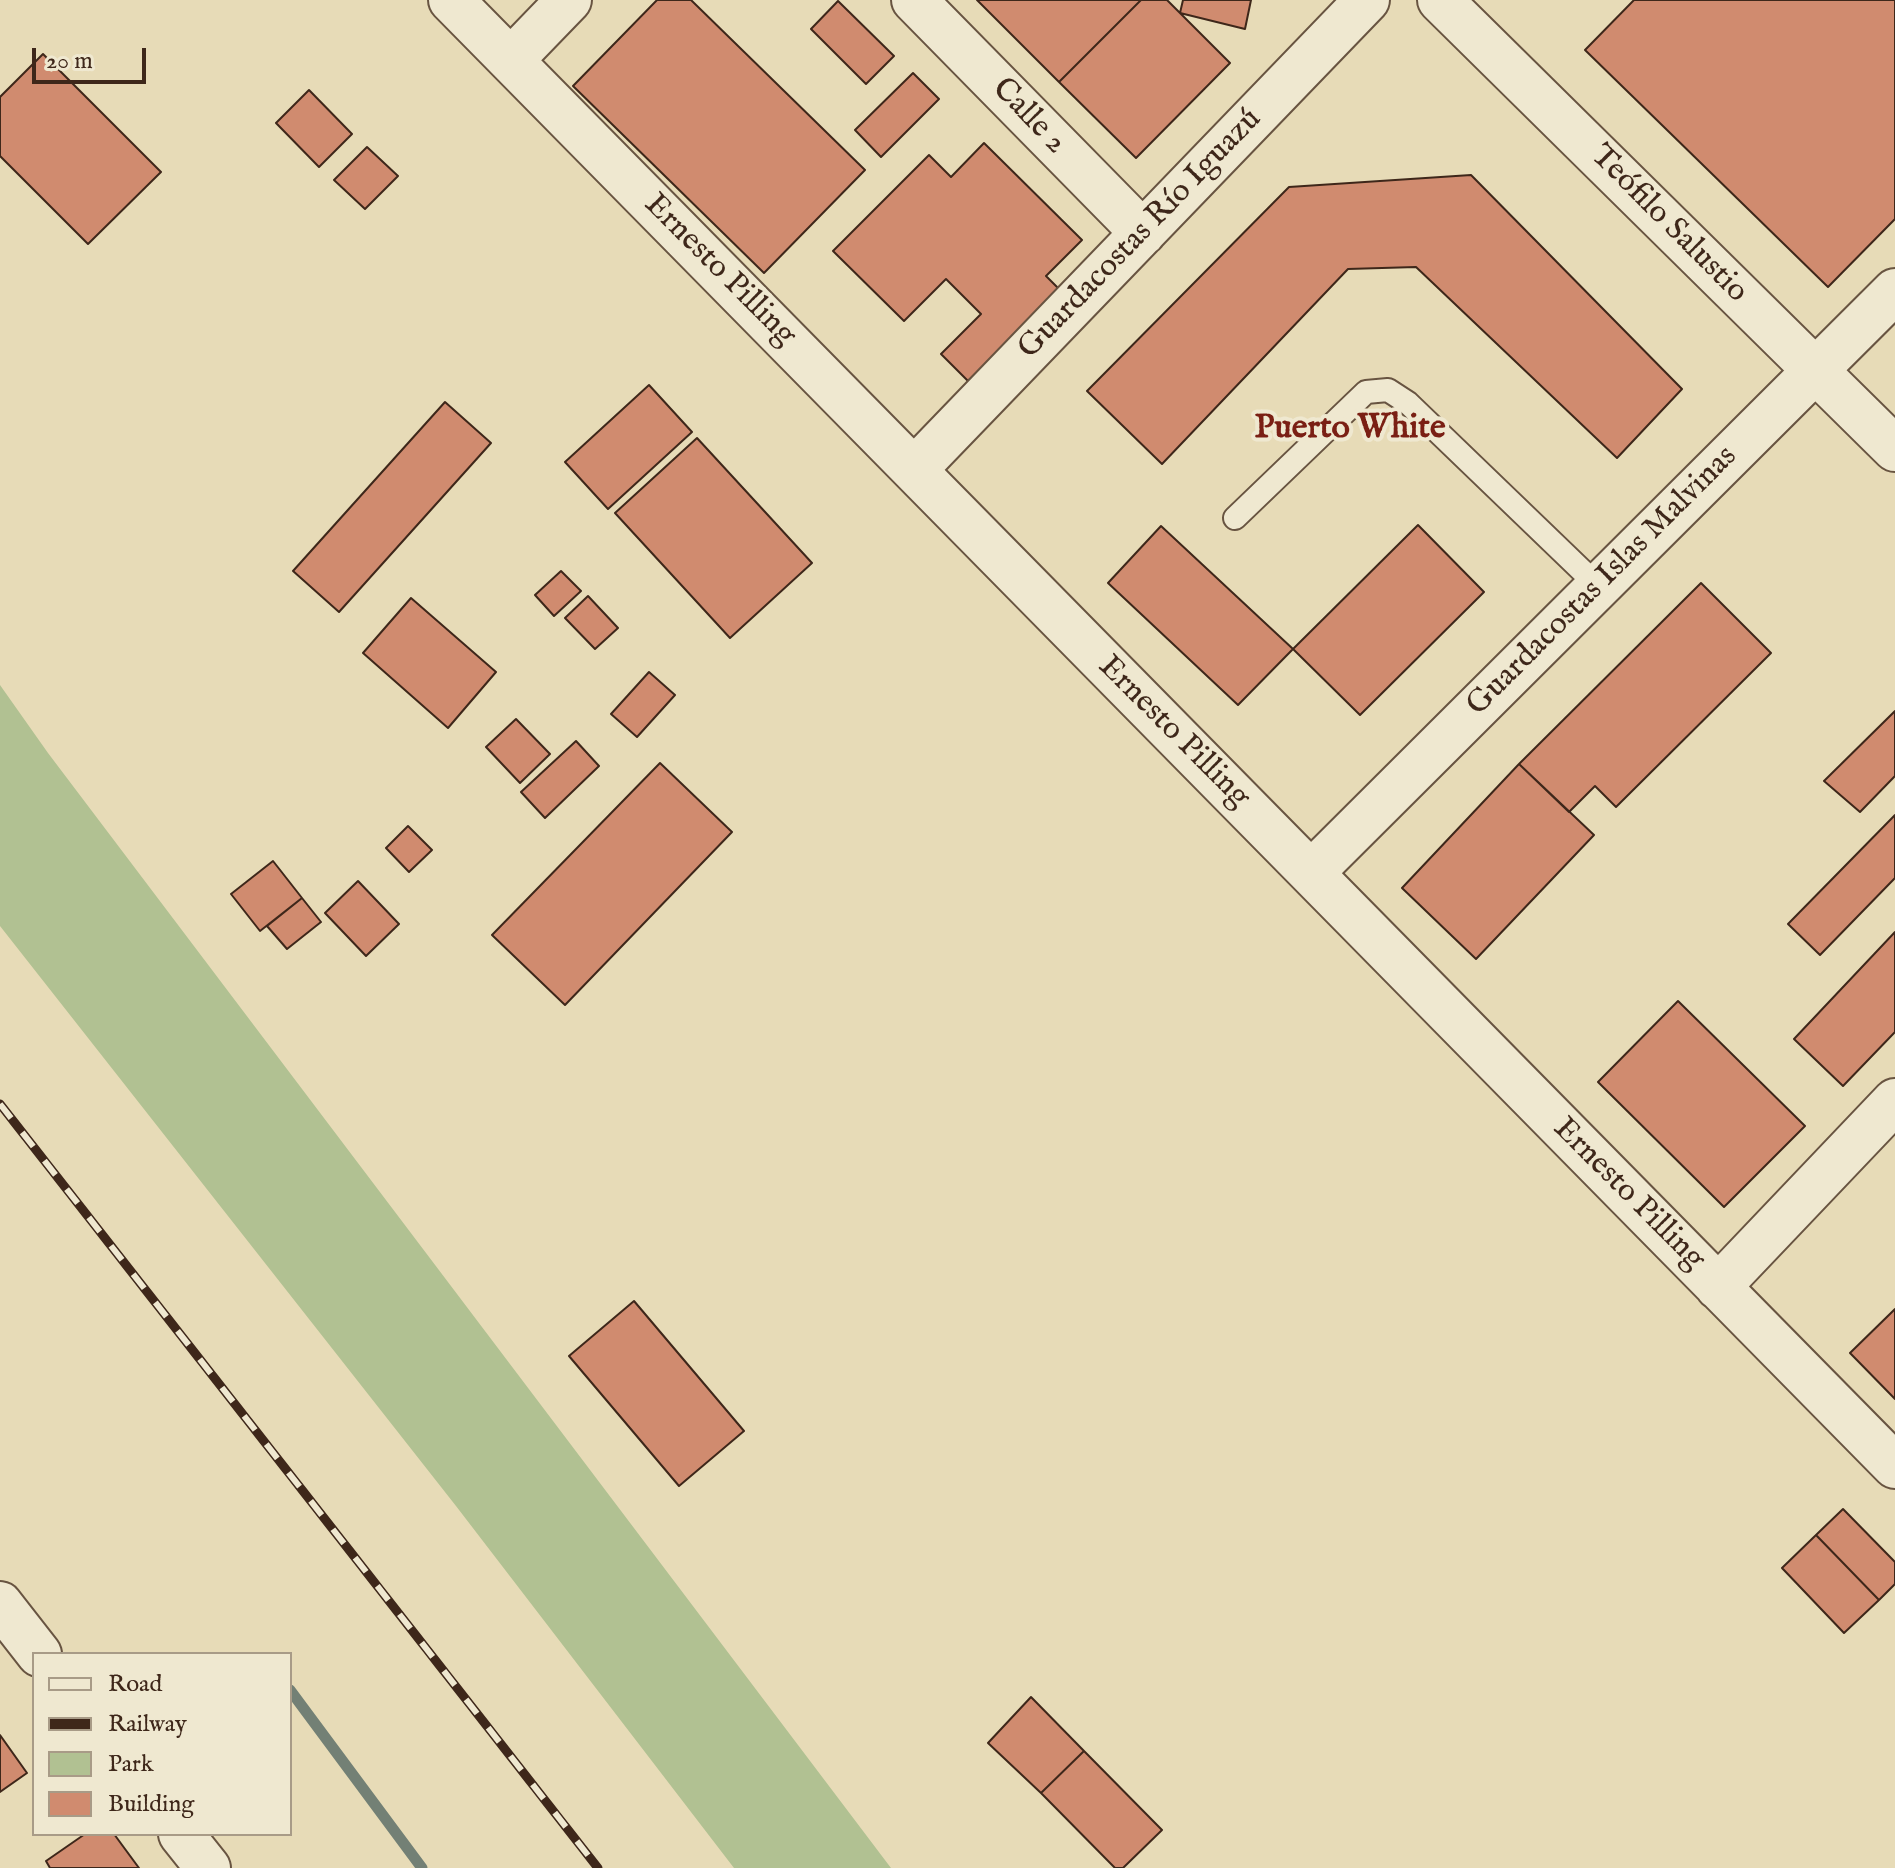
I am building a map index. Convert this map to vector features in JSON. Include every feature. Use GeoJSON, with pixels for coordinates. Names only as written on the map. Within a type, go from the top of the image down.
{"type":"FeatureCollection","features":[{"type":"Feature","properties":{"kind":"street","name":"Ernesto Pilling"},"geometry":{"type":"LineString","coordinates":[[451,0],[1895,1466]]}},
{"type":"Feature","properties":{"kind":"street"},"geometry":{"type":"LineString","coordinates":[[511,60],[569,0]]}},
{"type":"Feature","properties":{"kind":"street","name":"Calle 2"},"geometry":{"type":"LineString","coordinates":[[914,0],[1143,233]]}},
{"type":"Feature","properties":{"kind":"street","name":"Guardacostas Río Iguazú"},"geometry":{"type":"LineString","coordinates":[[914,470],[1367,0]]}},
{"type":"Feature","properties":{"kind":"street","name":"Teófilo Salustio"},"geometry":{"type":"LineString","coordinates":[[1440,0],[1895,449]]}},
{"type":"Feature","properties":{"kind":"street","name":"Guardacostas Islas Malvinas"},"geometry":{"type":"LineString","coordinates":[[1311,873],[1895,291]]}},
{"type":"Feature","properties":{"kind":"street"},"geometry":{"type":"LineString","coordinates":[[1718,1287],[1895,1101]]}},
{"type":"Feature","properties":{"kind":"street"},"geometry":{"type":"LineString","coordinates":[[0,1604],[37,1652]]}},
{"type":"Feature","properties":{"kind":"street"},"geometry":{"type":"LineString","coordinates":[[183,1836],[208,1868]]}},
{"type":"Feature","properties":{"kind":"lane"},"geometry":{"type":"LineString","coordinates":[[1235,518],[1366,392],[1388,390],[1408,403],[1598,586]]}},
{"type":"Feature","properties":{"kind":"green space"},"geometry":{"type":"Polygon","coordinates":[[[0,685],[48,753],[891,1868],[734,1868],[456,1506],[0,926],[0,685]]]}},
{"type":"Feature","properties":{"kind":"building"},"geometry":{"type":"Polygon","coordinates":[[[657,0],[691,0],[865,170],[764,273],[573,86],[657,0]]]}},
{"type":"Feature","properties":{"kind":"building"},"geometry":{"type":"Polygon","coordinates":[[[977,0],[1141,0],[1059,82],[977,0]]]}},
{"type":"Feature","properties":{"kind":"building"},"geometry":{"type":"Polygon","coordinates":[[[1141,0],[1167,0],[1230,63],[1136,158],[1059,82],[1141,0]]]}},
{"type":"Feature","properties":{"kind":"building"},"geometry":{"type":"Polygon","coordinates":[[[1183,0],[1251,0],[1245,29],[1180,13],[1183,0]]]}},
{"type":"Feature","properties":{"kind":"building"},"geometry":{"type":"Polygon","coordinates":[[[1634,0],[1895,0],[1895,219],[1828,287],[1585,50],[1634,0]]]}},
{"type":"Feature","properties":{"kind":"building"},"geometry":{"type":"Polygon","coordinates":[[[838,1],[894,56],[866,84],[811,29],[838,1]]]}},
{"type":"Feature","properties":{"kind":"building"},"geometry":{"type":"Polygon","coordinates":[[[43,54],[161,172],[88,244],[0,156],[0,97],[43,54]]]}},
{"type":"Feature","properties":{"kind":"building"},"geometry":{"type":"Polygon","coordinates":[[[913,73],[939,99],[881,157],[855,130],[913,73]]]}},
{"type":"Feature","properties":{"kind":"building"},"geometry":{"type":"Polygon","coordinates":[[[309,90],[352,134],[319,167],[276,123],[309,90]]]}},
{"type":"Feature","properties":{"kind":"building"},"geometry":{"type":"Polygon","coordinates":[[[984,143],[1082,240],[1046,276],[1060,290],[968,381],[941,354],[981,314],[946,279],[904,321],[833,251],[929,155],[951,177],[984,143]]]}},
{"type":"Feature","properties":{"kind":"building"},"geometry":{"type":"Polygon","coordinates":[[[367,147],[398,176],[365,209],[334,180],[367,147]]]}},
{"type":"Feature","properties":{"kind":"building"},"geometry":{"type":"Polygon","coordinates":[[[1471,175],[1682,389],[1617,458],[1416,267],[1348,269],[1162,464],[1087,391],[1289,187],[1471,175]]]}},
{"type":"Feature","properties":{"kind":"building"},"geometry":{"type":"Polygon","coordinates":[[[649,385],[692,432],[608,509],[565,462],[649,385]]]}},
{"type":"Feature","properties":{"kind":"building"},"geometry":{"type":"Polygon","coordinates":[[[445,402],[491,443],[339,612],[293,571],[445,402]]]}},
{"type":"Feature","properties":{"kind":"building"},"geometry":{"type":"Polygon","coordinates":[[[697,438],[812,563],[730,638],[615,513],[697,438]]]}},
{"type":"Feature","properties":{"kind":"building"},"geometry":{"type":"Polygon","coordinates":[[[1418,525],[1484,592],[1360,715],[1293,649],[1418,525]]]}},
{"type":"Feature","properties":{"kind":"building"},"geometry":{"type":"Polygon","coordinates":[[[1161,526],[1293,649],[1238,705],[1108,583],[1161,526]]]}},
{"type":"Feature","properties":{"kind":"building"},"geometry":{"type":"Polygon","coordinates":[[[561,571],[581,591],[554,616],[535,595],[561,571]]]}},
{"type":"Feature","properties":{"kind":"building"},"geometry":{"type":"Polygon","coordinates":[[[1701,583],[1771,653],[1616,807],[1595,786],[1569,812],[1519,764],[1701,583]]]}},
{"type":"Feature","properties":{"kind":"building"},"geometry":{"type":"Polygon","coordinates":[[[588,596],[618,628],[595,649],[565,618],[588,596]]]}},
{"type":"Feature","properties":{"kind":"building"},"geometry":{"type":"Polygon","coordinates":[[[411,598],[496,672],[448,728],[363,653],[411,598]]]}},
{"type":"Feature","properties":{"kind":"building"},"geometry":{"type":"Polygon","coordinates":[[[649,672],[675,695],[637,737],[611,714],[649,672]]]}},
{"type":"Feature","properties":{"kind":"building"},"geometry":{"type":"Polygon","coordinates":[[[1895,711],[1895,776],[1860,812],[1824,781],[1895,711]]]}},
{"type":"Feature","properties":{"kind":"building"},"geometry":{"type":"Polygon","coordinates":[[[516,719],[550,754],[520,783],[486,747],[516,719]]]}},
{"type":"Feature","properties":{"kind":"building"},"geometry":{"type":"Polygon","coordinates":[[[576,741],[599,766],[545,818],[521,792],[576,741]]]}},
{"type":"Feature","properties":{"kind":"building"},"geometry":{"type":"Polygon","coordinates":[[[660,763],[732,832],[565,1005],[492,935],[660,763]]]}},
{"type":"Feature","properties":{"kind":"building"},"geometry":{"type":"Polygon","coordinates":[[[1519,764],[1594,835],[1476,959],[1402,888],[1519,764]]]}},
{"type":"Feature","properties":{"kind":"building"},"geometry":{"type":"Polygon","coordinates":[[[1895,815],[1895,878],[1820,955],[1788,924],[1895,815]]]}},
{"type":"Feature","properties":{"kind":"building"},"geometry":{"type":"Polygon","coordinates":[[[408,826],[432,850],[409,872],[386,848],[408,826]]]}},
{"type":"Feature","properties":{"kind":"building"},"geometry":{"type":"Polygon","coordinates":[[[273,861],[302,898],[260,931],[231,894],[273,861]]]}},
{"type":"Feature","properties":{"kind":"building"},"geometry":{"type":"Polygon","coordinates":[[[358,881],[399,924],[366,956],[325,913],[358,881]]]}},
{"type":"Feature","properties":{"kind":"building"},"geometry":{"type":"Polygon","coordinates":[[[302,898],[321,922],[287,949],[267,926],[302,898]]]}},
{"type":"Feature","properties":{"kind":"building"},"geometry":{"type":"Polygon","coordinates":[[[1895,932],[1895,1032],[1843,1086],[1794,1039],[1895,932]]]}},
{"type":"Feature","properties":{"kind":"building"},"geometry":{"type":"Polygon","coordinates":[[[1678,1001],[1805,1126],[1724,1207],[1598,1082],[1678,1001]]]}},
{"type":"Feature","properties":{"kind":"building"},"geometry":{"type":"Polygon","coordinates":[[[634,1301],[744,1431],[679,1486],[569,1356],[634,1301]]]}},
{"type":"Feature","properties":{"kind":"building"},"geometry":{"type":"Polygon","coordinates":[[[1895,1309],[1895,1399],[1850,1353],[1895,1309]]]}},
{"type":"Feature","properties":{"kind":"building"},"geometry":{"type":"Polygon","coordinates":[[[1843,1509],[1895,1562],[1895,1584],[1879,1600],[1816,1535],[1843,1509]]]}},
{"type":"Feature","properties":{"kind":"building"},"geometry":{"type":"Polygon","coordinates":[[[1816,1535],[1879,1600],[1844,1633],[1782,1568],[1816,1535]]]}},
{"type":"Feature","properties":{"kind":"building"},"geometry":{"type":"Polygon","coordinates":[[[1031,1697],[1084,1751],[1041,1793],[988,1743],[1031,1697]]]}},
{"type":"Feature","properties":{"kind":"building"},"geometry":{"type":"Polygon","coordinates":[[[0,1735],[27,1773],[0,1792],[0,1735]]]}},
{"type":"Feature","properties":{"kind":"building"},"geometry":{"type":"Polygon","coordinates":[[[1084,1751],[1162,1830],[1123,1868],[1115,1868],[1041,1793],[1084,1751]]]}},
{"type":"Feature","properties":{"kind":"building"},"geometry":{"type":"Polygon","coordinates":[[[82,1836],[115,1836],[139,1868],[50,1868],[46,1861],[82,1836]]]}},
{"type":"Feature","properties":{"kind":"waterway"},"geometry":{"type":"LineString","coordinates":[[292,1693],[422,1868]]}},
{"type":"Feature","properties":{"kind":"railway"},"geometry":{"type":"LineString","coordinates":[[0,1104],[598,1868]]}},
{"type":"Feature","properties":{"kind":"district","name":"Puerto White"},"geometry":{"type":"Point","coordinates":[1350,430]}}]}
